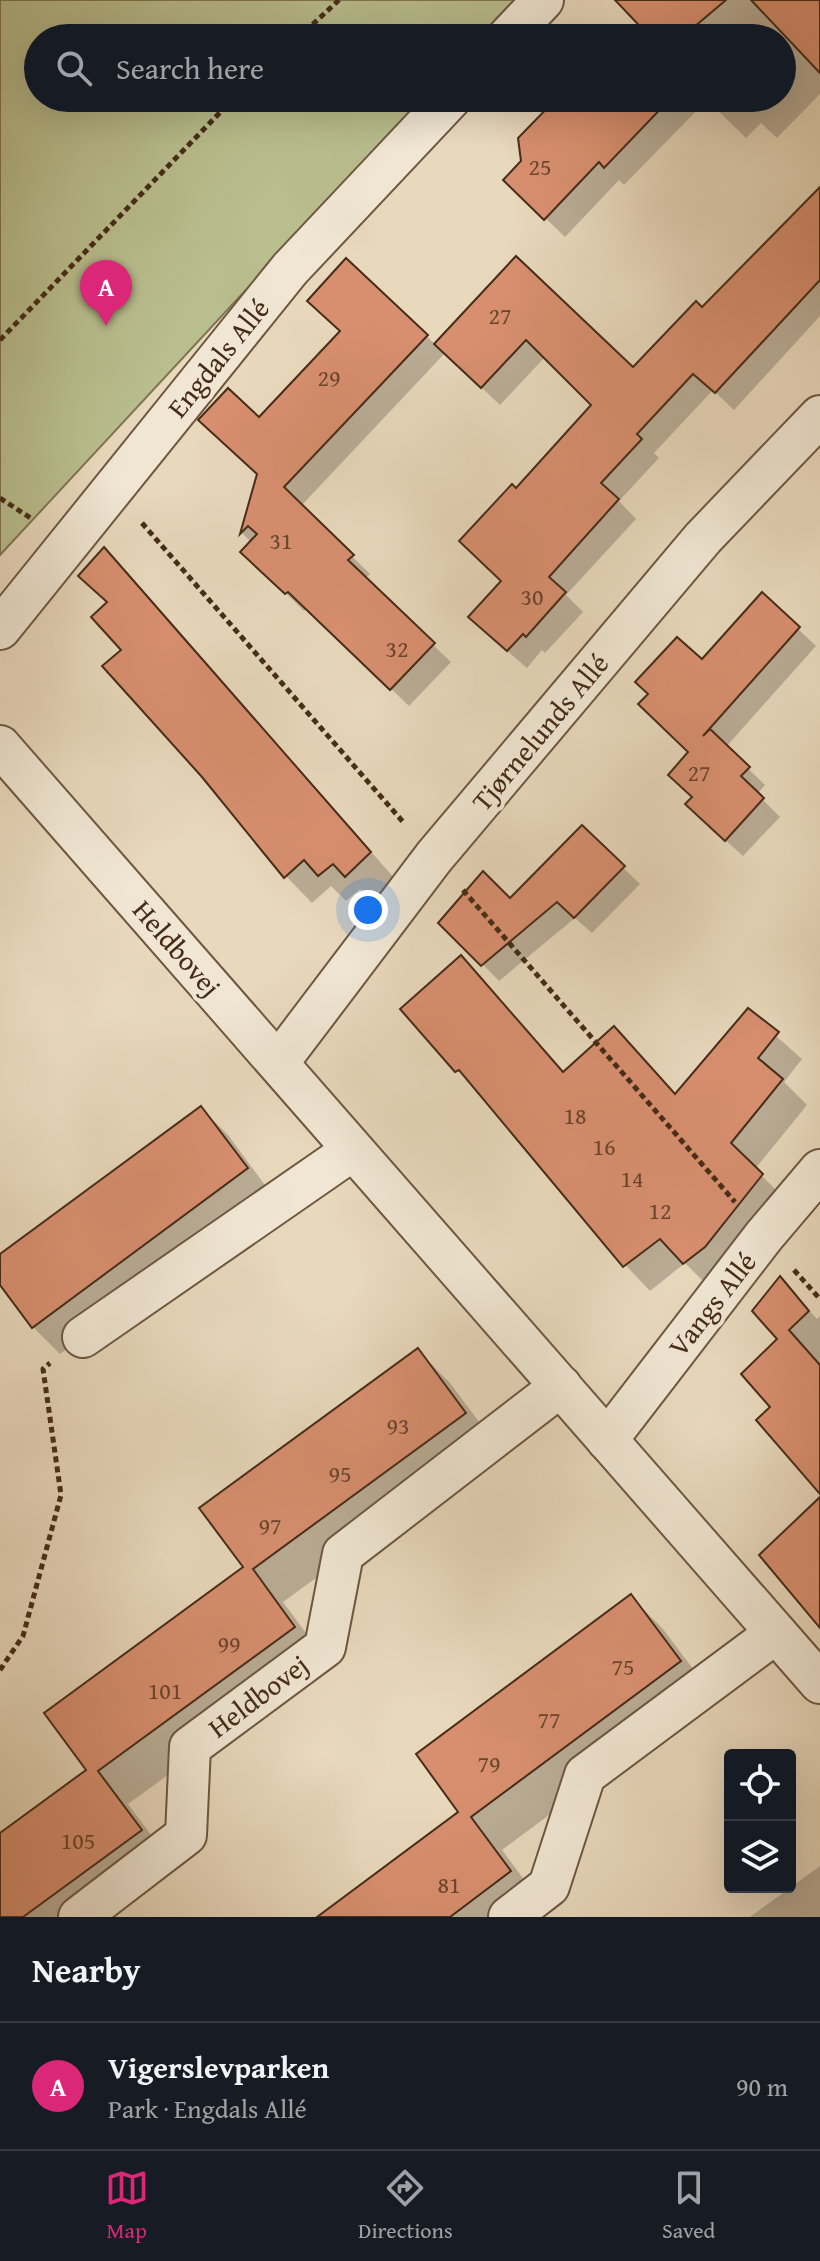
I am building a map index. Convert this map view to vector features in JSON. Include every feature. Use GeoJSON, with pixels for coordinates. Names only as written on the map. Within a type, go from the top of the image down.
{"type":"FeatureCollection","features":[{"type":"Feature","properties":{"kind":"street"},"geometry":{"type":"LineString","coordinates":[[520,24],[543,0]]}},
{"type":"Feature","properties":{"kind":"street","name":"Engdals Allé"},"geometry":{"type":"LineString","coordinates":[[0,629],[290,269],[438,112]]}},
{"type":"Feature","properties":{"kind":"street","name":"Tjørnelunds Allé"},"geometry":{"type":"LineString","coordinates":[[278,1063],[434,857],[703,538],[820,416]]}},
{"type":"Feature","properties":{"kind":"street","name":"Heldbovej"},"geometry":{"type":"LineString","coordinates":[[0,746],[820,1683]]}},
{"type":"Feature","properties":{"kind":"street"},"geometry":{"type":"LineString","coordinates":[[83,1337],[353,1150]]}},
{"type":"Feature","properties":{"kind":"street","name":"Vangs Allé"},"geometry":{"type":"LineString","coordinates":[[607,1440],[764,1236],[820,1170]]}},
{"type":"Feature","properties":{"kind":"street","name":"Heldbovej"},"geometry":{"type":"LineString","coordinates":[[79,1917],[186,1835],[190,1747],[325,1647],[343,1554],[561,1386]]}},
{"type":"Feature","properties":{"kind":"street"},"geometry":{"type":"LineString","coordinates":[[509,1917],[549,1886],[585,1775],[776,1633]]}},
{"type":"Feature","properties":{"kind":"path"},"geometry":{"type":"LineString","coordinates":[[313,24],[339,0]]}},
{"type":"Feature","properties":{"kind":"path"},"geometry":{"type":"LineString","coordinates":[[0,340],[220,112]]}},
{"type":"Feature","properties":{"kind":"path"},"geometry":{"type":"LineString","coordinates":[[0,1670],[23,1636],[61,1495],[43,1369],[83,1337]]}},
{"type":"Feature","properties":{"kind":"green space"},"geometry":{"type":"Polygon","coordinates":[[[0,0],[515,0],[492,24],[24,24],[24,112],[411,112],[0,555],[0,0]]]}},
{"type":"Feature","properties":{"kind":"building"},"geometry":{"type":"Polygon","coordinates":[[[615,0],[726,0],[698,24],[638,24],[615,0]]]}},
{"type":"Feature","properties":{"kind":"building"},"geometry":{"type":"Polygon","coordinates":[[[751,0],[820,0],[820,73],[796,48],[796,24],[774,24],[751,0]]]}},
{"type":"Feature","properties":{"kind":"building"},"geometry":{"type":"Polygon","coordinates":[[[543,112],[658,112],[604,168],[599,162],[544,220],[503,180],[521,161],[518,138],[543,112]]]}},
{"type":"Feature","properties":{"kind":"building"},"geometry":{"type":"Polygon","coordinates":[[[820,187],[820,280],[715,393],[693,374],[637,434],[642,439],[601,483],[619,499],[549,577],[566,592],[526,637],[523,634],[507,651],[468,617],[501,581],[459,541],[512,484],[516,488],[591,405],[526,340],[481,388],[434,344],[516,256],[633,367],[696,301],[702,307],[820,187]]]}},
{"type":"Feature","properties":{"kind":"building"},"geometry":{"type":"Polygon","coordinates":[[[346,258],[428,335],[284,487],[354,555],[348,560],[435,643],[390,690],[288,592],[285,594],[240,552],[257,534],[248,526],[240,534],[257,474],[198,420],[228,388],[259,417],[340,331],[307,301],[346,258]]]}},
{"type":"Feature","properties":{"kind":"building"},"geometry":{"type":"Polygon","coordinates":[[[104,547],[371,852],[345,877],[333,864],[318,876],[304,860],[284,878],[202,777],[102,666],[121,650],[91,617],[107,602],[78,576],[104,547]]]}},
{"type":"Feature","properties":{"kind":"building"},"geometry":{"type":"Polygon","coordinates":[[[762,592],[800,627],[703,736],[710,729],[750,767],[741,776],[764,798],[725,841],[685,804],[692,797],[668,775],[688,752],[638,704],[648,694],[635,682],[677,637],[702,659],[762,592]]]}},
{"type":"Feature","properties":{"kind":"building"},"geometry":{"type":"Polygon","coordinates":[[[582,825],[625,866],[574,918],[557,902],[481,966],[438,923],[483,871],[510,898],[582,825]]]}},
{"type":"Feature","properties":{"kind":"building"},"geometry":{"type":"Polygon","coordinates":[[[461,955],[563,1072],[614,1026],[675,1094],[748,1008],[779,1032],[758,1058],[783,1079],[731,1143],[763,1174],[705,1247],[683,1264],[660,1239],[623,1267],[459,1070],[455,1072],[400,1009],[461,955]]]}},
{"type":"Feature","properties":{"kind":"building"},"geometry":{"type":"Polygon","coordinates":[[[201,1106],[248,1168],[32,1328],[0,1285],[0,1254],[201,1106]]]}},
{"type":"Feature","properties":{"kind":"building"},"geometry":{"type":"Polygon","coordinates":[[[780,1276],[809,1311],[789,1330],[820,1365],[820,1494],[756,1420],[770,1407],[741,1374],[777,1339],[752,1311],[780,1276]]]}},
{"type":"Feature","properties":{"kind":"building"},"geometry":{"type":"Polygon","coordinates":[[[418,1348],[466,1413],[253,1569],[295,1627],[98,1771],[142,1830],[23,1917],[0,1917],[0,1833],[86,1770],[44,1713],[243,1567],[199,1508],[418,1348]]]}},
{"type":"Feature","properties":{"kind":"building"},"geometry":{"type":"Polygon","coordinates":[[[820,1497],[820,1628],[759,1555],[820,1497]]]}},
{"type":"Feature","properties":{"kind":"building"},"geometry":{"type":"Polygon","coordinates":[[[631,1594],[681,1661],[471,1817],[511,1871],[450,1917],[317,1917],[458,1812],[416,1754],[631,1594]]]}},
{"type":"Feature","properties":{"kind":"place","name":"Vigerslevparken"},"geometry":{"type":"Point","coordinates":[106,326]}}]}
